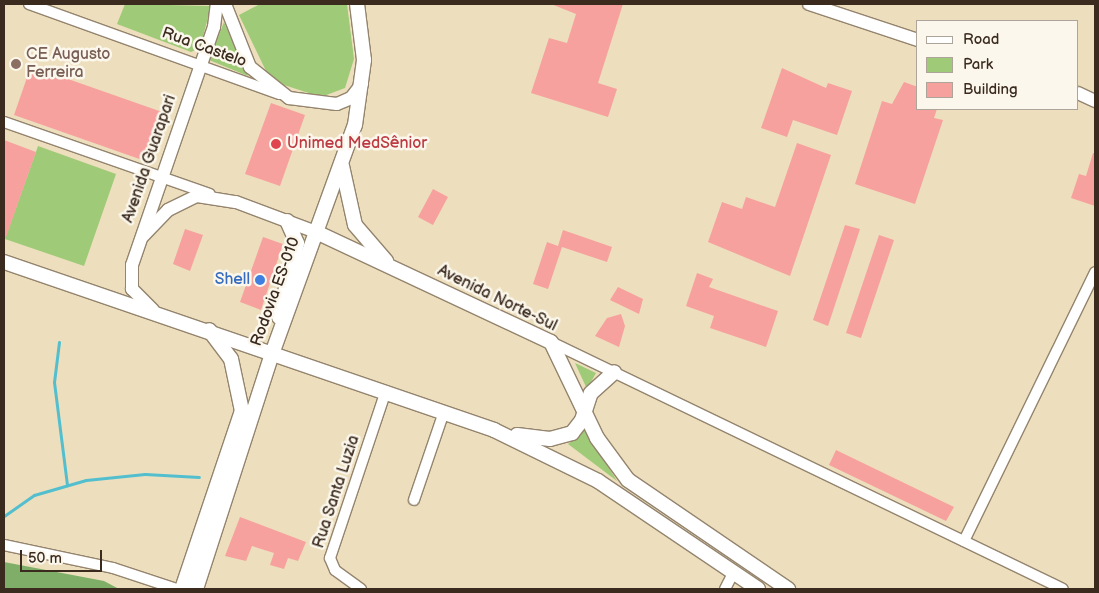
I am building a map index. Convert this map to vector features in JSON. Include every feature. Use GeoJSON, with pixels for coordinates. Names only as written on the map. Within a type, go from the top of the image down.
{"type":"FeatureCollection","features":[{"type":"Feature","properties":{"kind":"main road","name":"Rodovia ES-010"},"geometry":{"type":"LineString","coordinates":[[196,589],[282,324],[342,160],[364,82],[357,4]]}},
{"type":"Feature","properties":{"kind":"main road"},"geometry":{"type":"LineString","coordinates":[[342,160],[341,175],[355,225],[394,268]]}},
{"type":"Feature","properties":{"kind":"main road"},"geometry":{"type":"LineString","coordinates":[[282,324],[278,311],[297,243],[287,221]]}},
{"type":"Feature","properties":{"kind":"main road","name":"Avenida Norte-Sul"},"geometry":{"type":"LineString","coordinates":[[316,232],[551,342],[605,452],[628,480],[788,589]]}},
{"type":"Feature","properties":{"kind":"main road"},"geometry":{"type":"LineString","coordinates":[[4,262],[273,351],[494,430],[598,481],[758,589]]}},
{"type":"Feature","properties":{"kind":"main road","name":"Rodovia ES-010"},"geometry":{"type":"LineString","coordinates":[[182,589],[242,410],[231,359],[208,330]]}},
{"type":"Feature","properties":{"kind":"main road"},"geometry":{"type":"LineString","coordinates":[[494,430],[558,438],[572,433],[585,413],[591,393],[614,372]]}},
{"type":"Feature","properties":{"kind":"street","name":"Rua Castelo"},"geometry":{"type":"LineString","coordinates":[[28,4],[201,64],[289,98],[337,104],[351,98],[364,82]]}},
{"type":"Feature","properties":{"kind":"street","name":"Avenida Guarapari"},"geometry":{"type":"LineString","coordinates":[[160,314],[140,301],[132,289],[132,265],[139,239],[201,64],[217,4]]}},
{"type":"Feature","properties":{"kind":"street"},"geometry":{"type":"LineString","coordinates":[[225,4],[250,67],[289,98]]}},
{"type":"Feature","properties":{"kind":"street"},"geometry":{"type":"LineString","coordinates":[[809,4],[916,39]]}},
{"type":"Feature","properties":{"kind":"street"},"geometry":{"type":"LineString","coordinates":[[1079,93],[1095,101]]}},
{"type":"Feature","properties":{"kind":"street"},"geometry":{"type":"LineString","coordinates":[[4,122],[160,178],[236,202]]}},
{"type":"Feature","properties":{"kind":"street","name":"Avenida Norte-Sul"},"geometry":{"type":"LineString","coordinates":[[139,239],[168,210],[189,198],[236,202],[316,232]]}},
{"type":"Feature","properties":{"kind":"street"},"geometry":{"type":"LineString","coordinates":[[964,541],[1095,272]]}},
{"type":"Feature","properties":{"kind":"street"},"geometry":{"type":"LineString","coordinates":[[551,342],[1063,589]]}},
{"type":"Feature","properties":{"kind":"street","name":"Rua Santa Luzia"},"geometry":{"type":"LineString","coordinates":[[361,589],[335,570],[330,558],[386,391]]}},
{"type":"Feature","properties":{"kind":"street"},"geometry":{"type":"LineString","coordinates":[[414,500],[444,412]]}},
{"type":"Feature","properties":{"kind":"street"},"geometry":{"type":"LineString","coordinates":[[4,545],[113,568],[177,589]]}},
{"type":"Feature","properties":{"kind":"street"},"geometry":{"type":"LineString","coordinates":[[724,589],[733,573]]}},
{"type":"Feature","properties":{"kind":"green space"},"geometry":{"type":"Polygon","coordinates":[[[125,4],[211,6],[200,48],[191,52],[117,24],[125,4]]]}},
{"type":"Feature","properties":{"kind":"green space"},"geometry":{"type":"Polygon","coordinates":[[[260,4],[347,4],[354,59],[345,88],[321,97],[284,85],[266,71],[239,15],[260,4]]]}},
{"type":"Feature","properties":{"kind":"green space"},"geometry":{"type":"Polygon","coordinates":[[[224,22],[248,76],[209,60],[224,22]]]}},
{"type":"Feature","properties":{"kind":"green space"},"geometry":{"type":"Polygon","coordinates":[[[38,146],[116,174],[84,266],[5,239],[38,146]]]}},
{"type":"Feature","properties":{"kind":"green space"},"geometry":{"type":"Polygon","coordinates":[[[575,363],[596,373],[587,389],[575,363]]]}},
{"type":"Feature","properties":{"kind":"green space"},"geometry":{"type":"Polygon","coordinates":[[[587,428],[594,444],[617,481],[568,444],[587,428]]]}},
{"type":"Feature","properties":{"kind":"green space"},"geometry":{"type":"Polygon","coordinates":[[[4,562],[104,581],[119,589],[4,589],[4,562]]]}},
{"type":"Feature","properties":{"kind":"building"},"geometry":{"type":"Polygon","coordinates":[[[551,4],[623,4],[598,83],[617,89],[608,117],[531,93],[549,38],[567,43],[576,14],[551,4]]]}},
{"type":"Feature","properties":{"kind":"building"},"geometry":{"type":"Polygon","coordinates":[[[31,66],[165,113],[148,162],[14,115],[31,66]]]}},
{"type":"Feature","properties":{"kind":"building"},"geometry":{"type":"Polygon","coordinates":[[[782,68],[826,88],[828,83],[852,91],[837,135],[793,120],[787,137],[761,128],[782,68]]]}},
{"type":"Feature","properties":{"kind":"building"},"geometry":{"type":"Polygon","coordinates":[[[904,82],[916,86],[916,110],[937,110],[934,118],[943,120],[915,204],[855,184],[882,101],[892,104],[904,82]]]}},
{"type":"Feature","properties":{"kind":"building"},"geometry":{"type":"Polygon","coordinates":[[[271,103],[305,115],[280,186],[245,174],[271,103]]]}},
{"type":"Feature","properties":{"kind":"building"},"geometry":{"type":"Polygon","coordinates":[[[4,140],[36,152],[5,240],[4,240],[4,140]]]}},
{"type":"Feature","properties":{"kind":"building"},"geometry":{"type":"Polygon","coordinates":[[[797,143],[831,155],[790,276],[708,242],[722,202],[742,209],[746,197],[775,207],[797,143]]]}},
{"type":"Feature","properties":{"kind":"building"},"geometry":{"type":"Polygon","coordinates":[[[1093,153],[1095,153],[1095,206],[1071,198],[1079,174],[1086,176],[1093,153]]]}},
{"type":"Feature","properties":{"kind":"building"},"geometry":{"type":"Polygon","coordinates":[[[433,189],[448,197],[433,225],[418,217],[433,189]]]}},
{"type":"Feature","properties":{"kind":"building"},"geometry":{"type":"Polygon","coordinates":[[[845,225],[860,229],[828,326],[813,320],[845,225]]]}},
{"type":"Feature","properties":{"kind":"building"},"geometry":{"type":"Polygon","coordinates":[[[185,229],[203,235],[190,271],[173,264],[185,229]]]}},
{"type":"Feature","properties":{"kind":"building"},"geometry":{"type":"Polygon","coordinates":[[[563,230],[612,247],[607,262],[562,247],[548,289],[533,284],[547,242],[558,246],[563,230]]]}},
{"type":"Feature","properties":{"kind":"building"},"geometry":{"type":"Polygon","coordinates":[[[879,235],[894,240],[861,338],[846,333],[879,235]]]}},
{"type":"Feature","properties":{"kind":"building","name":"Shell"},"geometry":{"type":"Polygon","coordinates":[[[263,237],[283,244],[261,310],[240,302],[263,237]]]}},
{"type":"Feature","properties":{"kind":"building"},"geometry":{"type":"Polygon","coordinates":[[[697,273],[713,279],[709,287],[778,311],[766,347],[710,328],[714,316],[686,306],[697,273]]]}},
{"type":"Feature","properties":{"kind":"building"},"geometry":{"type":"Polygon","coordinates":[[[618,287],[643,299],[639,314],[610,300],[618,287]]]}},
{"type":"Feature","properties":{"kind":"building"},"geometry":{"type":"Polygon","coordinates":[[[621,314],[625,326],[619,347],[595,336],[607,318],[621,314]]]}},
{"type":"Feature","properties":{"kind":"building"},"geometry":{"type":"Polygon","coordinates":[[[836,450],[954,507],[946,521],[829,465],[836,450]]]}},
{"type":"Feature","properties":{"kind":"building"},"geometry":{"type":"Polygon","coordinates":[[[240,517],[306,542],[298,561],[288,558],[284,569],[270,565],[274,553],[252,546],[246,561],[225,556],[240,517]]]}},
{"type":"Feature","properties":{"kind":"waterway"},"geometry":{"type":"LineString","coordinates":[[59,342],[54,382],[67,485]]}},
{"type":"Feature","properties":{"kind":"waterway"},"geometry":{"type":"LineString","coordinates":[[4,516],[34,495],[86,480],[145,474],[199,477]]}},
{"type":"Feature","properties":{"kind":"place","name":"CE Augusto Ferreira"},"geometry":{"type":"Point","coordinates":[16,64]}},
{"type":"Feature","properties":{"kind":"place","name":"Unimed MedSênior"},"geometry":{"type":"Point","coordinates":[276,144]}},
{"type":"Feature","properties":{"kind":"place","name":"Shell"},"geometry":{"type":"Point","coordinates":[260,280]}}]}
